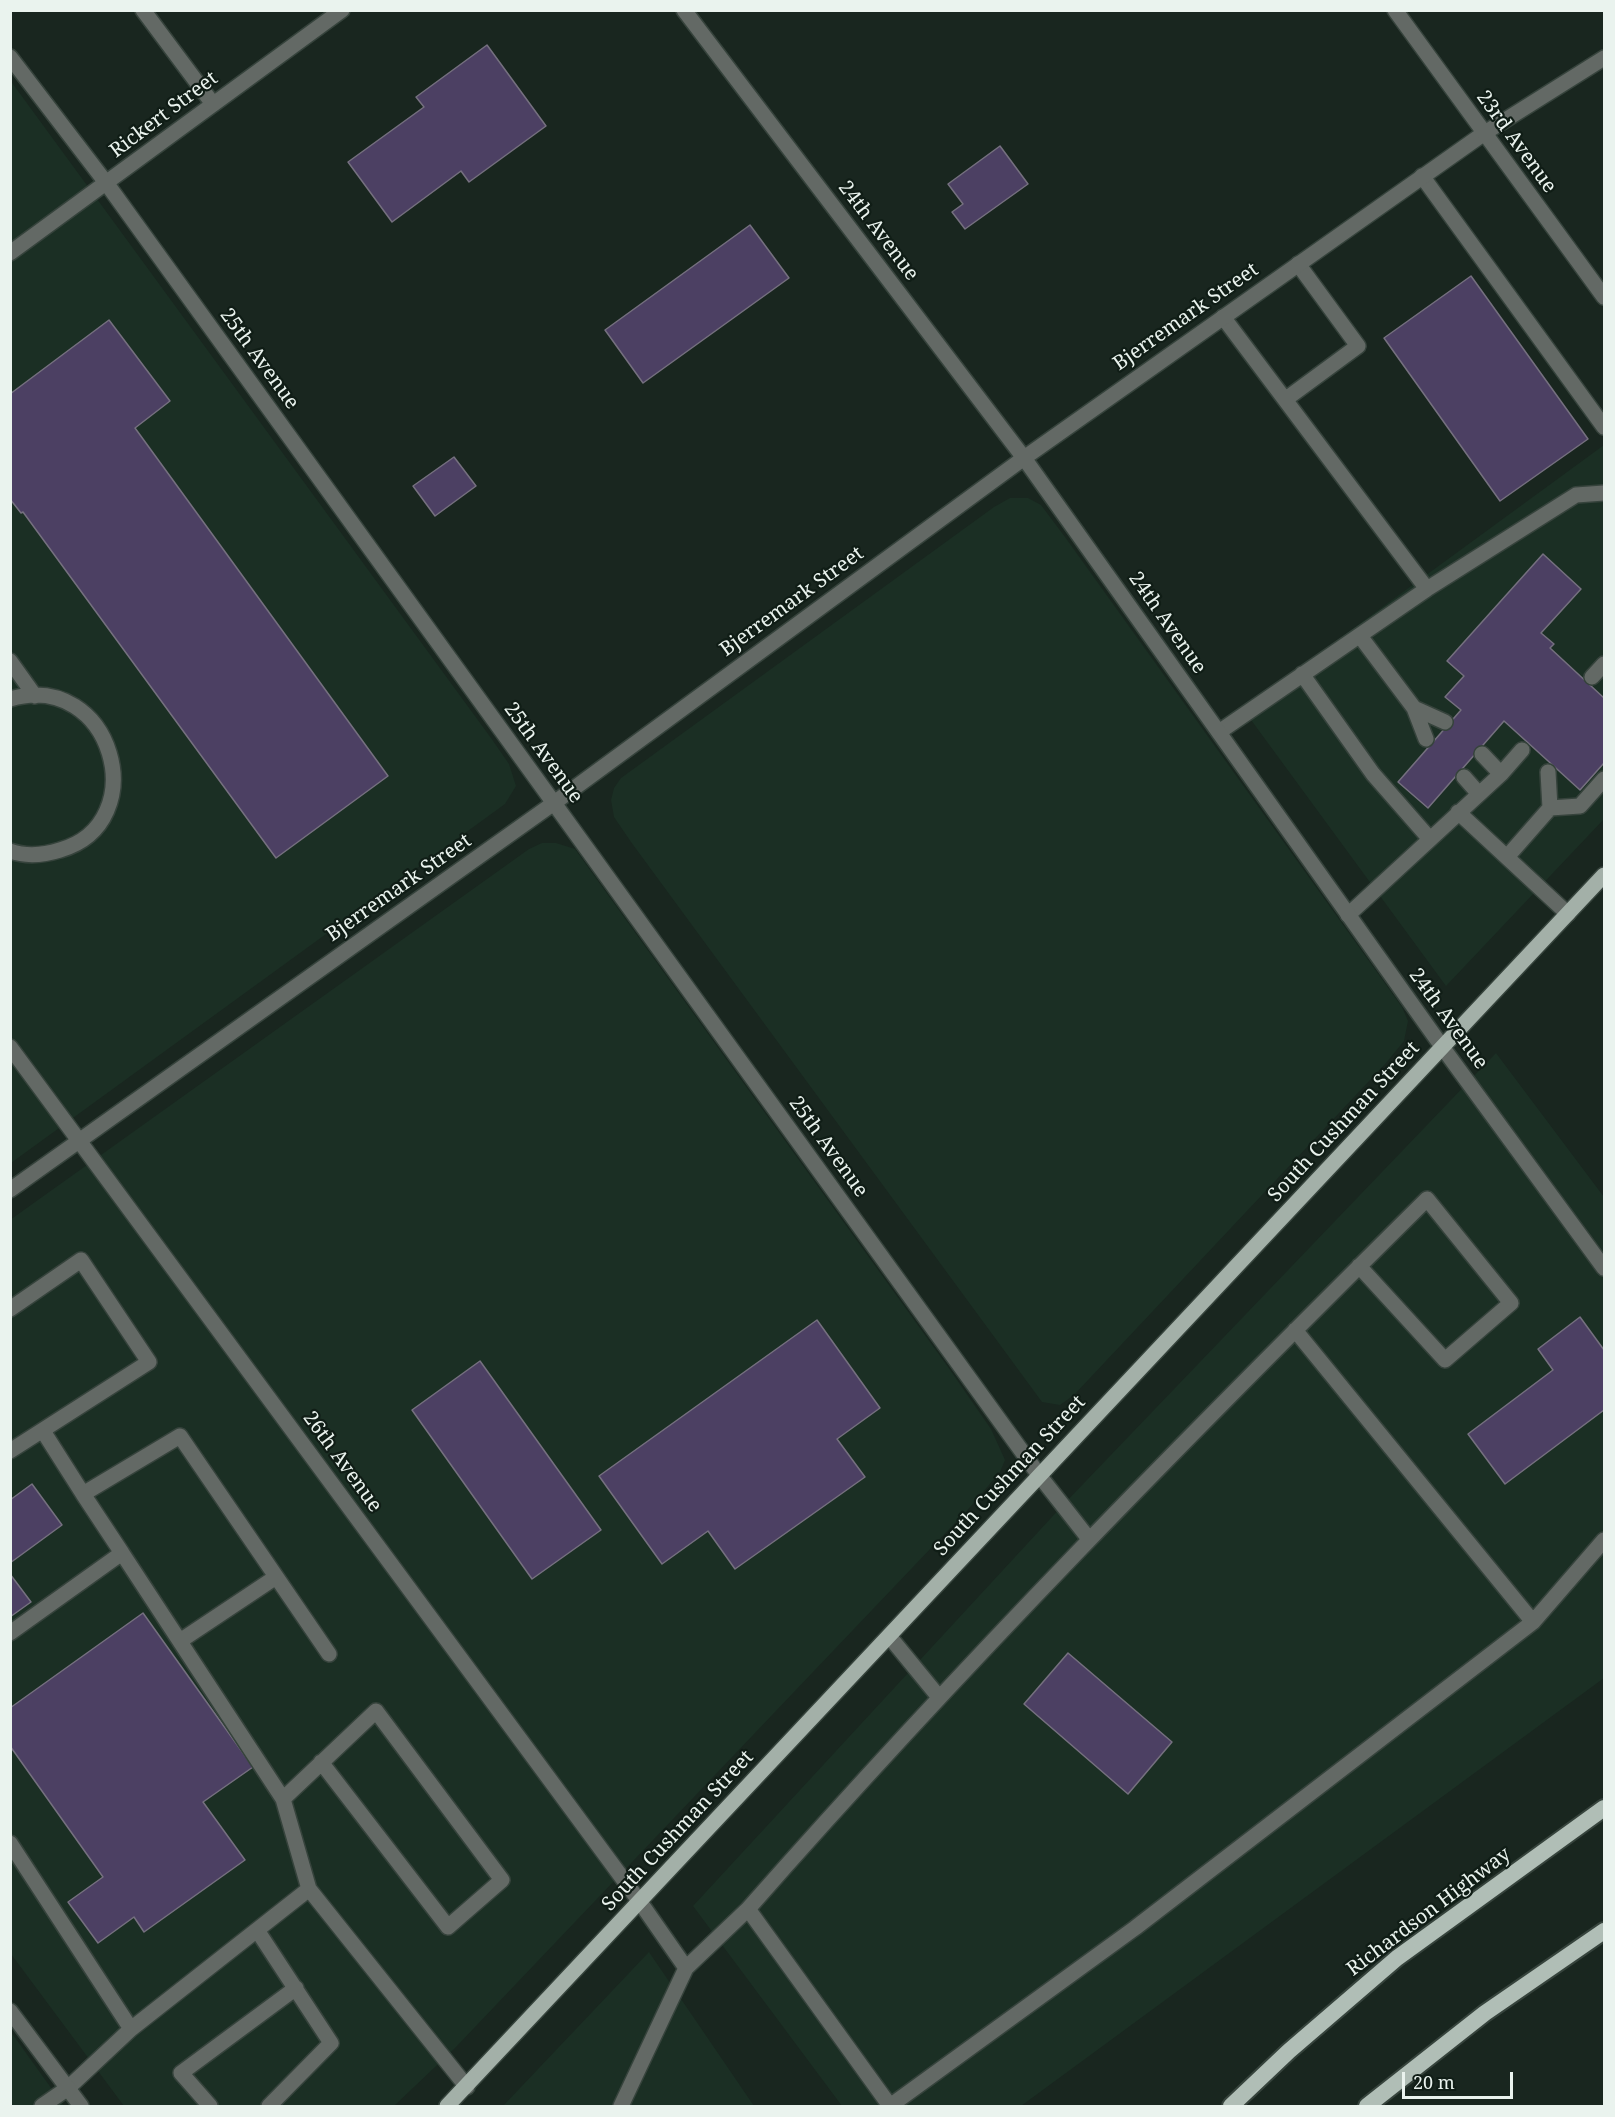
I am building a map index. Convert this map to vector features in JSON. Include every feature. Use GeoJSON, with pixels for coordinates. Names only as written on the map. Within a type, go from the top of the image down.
{"type":"FeatureCollection","features":[{"type":"Feature","properties":{"kind":"highway","name":"Richardson Highway"},"geometry":{"type":"LineString","coordinates":[[1231,2106],[1289,2051],[1397,1958],[1605,1808]]}},
{"type":"Feature","properties":{"kind":"highway"},"geometry":{"type":"LineString","coordinates":[[1367,2106],[1485,2013],[1605,1931]]}},
{"type":"Feature","properties":{"kind":"main road","name":"South Cushman Street"},"geometry":{"type":"LineString","coordinates":[[447,2106],[1605,875]]}},
{"type":"Feature","properties":{"kind":"street"},"geometry":{"type":"LineString","coordinates":[[143,10],[213,104]]}},
{"type":"Feature","properties":{"kind":"street","name":"Rickert Street"},"geometry":{"type":"LineString","coordinates":[[10,253],[342,10]]}},
{"type":"Feature","properties":{"kind":"street","name":"24th Avenue"},"geometry":{"type":"LineString","coordinates":[[684,10],[1024,458],[1443,1048],[1605,1268]]}},
{"type":"Feature","properties":{"kind":"street","name":"23rd Avenue"},"geometry":{"type":"LineString","coordinates":[[1395,10],[1483,134],[1605,297]]}},
{"type":"Feature","properties":{"kind":"street","name":"25th Avenue"},"geometry":{"type":"LineString","coordinates":[[10,57],[107,184],[1039,1475],[1089,1539]]}},
{"type":"Feature","properties":{"kind":"street","name":"Bjerremark Street"},"geometry":{"type":"LineString","coordinates":[[10,1190],[554,803],[1024,458],[1483,134],[1605,58]]}},
{"type":"Feature","properties":{"kind":"street"},"geometry":{"type":"LineString","coordinates":[[1422,176],[1605,427]]}},
{"type":"Feature","properties":{"kind":"street"},"geometry":{"type":"LineString","coordinates":[[1286,399],[1358,346],[1298,264]]}},
{"type":"Feature","properties":{"kind":"street"},"geometry":{"type":"LineString","coordinates":[[1223,317],[1427,589]]}},
{"type":"Feature","properties":{"kind":"street"},"geometry":{"type":"LineString","coordinates":[[1219,732],[1427,589],[1576,495],[1605,494]]}},
{"type":"Feature","properties":{"kind":"street"},"geometry":{"type":"LineString","coordinates":[[1360,636],[1414,708],[1426,739]]}},
{"type":"Feature","properties":{"kind":"street"},"geometry":{"type":"LineString","coordinates":[[10,662],[35,696]]}},
{"type":"Feature","properties":{"kind":"street"},"geometry":{"type":"LineString","coordinates":[[1592,677],[1605,664]]}},
{"type":"Feature","properties":{"kind":"street"},"geometry":{"type":"LineString","coordinates":[[1302,674],[1373,774],[1429,838]]}},
{"type":"Feature","properties":{"kind":"street"},"geometry":{"type":"LineString","coordinates":[[10,699],[35,696],[66,702],[88,716],[104,736],[113,761],[114,787],[106,812],[90,833],[69,848],[44,855],[10,851]]}},
{"type":"Feature","properties":{"kind":"street"},"geometry":{"type":"LineString","coordinates":[[1414,708],[1445,722]]}},
{"type":"Feature","properties":{"kind":"street"},"geometry":{"type":"LineString","coordinates":[[1348,915],[1501,774],[1522,750]]}},
{"type":"Feature","properties":{"kind":"street"},"geometry":{"type":"LineString","coordinates":[[1482,754],[1501,774]]}},
{"type":"Feature","properties":{"kind":"street"},"geometry":{"type":"LineString","coordinates":[[1507,857],[1550,808],[1548,772]]}},
{"type":"Feature","properties":{"kind":"street"},"geometry":{"type":"LineString","coordinates":[[1464,777],[1479,794]]}},
{"type":"Feature","properties":{"kind":"street"},"geometry":{"type":"LineString","coordinates":[[1550,808],[1580,806],[1605,779]]}},
{"type":"Feature","properties":{"kind":"street"},"geometry":{"type":"LineString","coordinates":[[1458,812],[1568,914]]}},
{"type":"Feature","properties":{"kind":"street","name":"26th Avenue"},"geometry":{"type":"LineString","coordinates":[[10,1047],[640,1902],[686,1968]]}},
{"type":"Feature","properties":{"kind":"street"},"geometry":{"type":"LineString","coordinates":[[621,2106],[686,1968],[748,1909],[938,1696],[1089,1539],[1295,1330],[1359,1266],[1427,1199],[1511,1304],[1445,1360],[1359,1266]]}},
{"type":"Feature","properties":{"kind":"street"},"geometry":{"type":"LineString","coordinates":[[10,1309],[81,1260],[149,1362],[10,1451]]}},
{"type":"Feature","properties":{"kind":"street"},"geometry":{"type":"LineString","coordinates":[[1295,1330],[1533,1622]]}},
{"type":"Feature","properties":{"kind":"street"},"geometry":{"type":"LineString","coordinates":[[43,1431],[283,1799],[309,1889],[467,2087]]}},
{"type":"Feature","properties":{"kind":"street"},"geometry":{"type":"LineString","coordinates":[[83,1494],[180,1436],[329,1654]]}},
{"type":"Feature","properties":{"kind":"street"},"geometry":{"type":"LineString","coordinates":[[748,1909],[890,2106],[1135,1928],[1533,1622],[1605,1540]]}},
{"type":"Feature","properties":{"kind":"street"},"geometry":{"type":"LineString","coordinates":[[10,1633],[122,1554]]}},
{"type":"Feature","properties":{"kind":"street"},"geometry":{"type":"LineString","coordinates":[[180,1641],[276,1577]]}},
{"type":"Feature","properties":{"kind":"street"},"geometry":{"type":"LineString","coordinates":[[889,1636],[938,1696]]}},
{"type":"Feature","properties":{"kind":"street"},"geometry":{"type":"LineString","coordinates":[[283,1799],[321,1762],[376,1711],[502,1880],[448,1927],[321,1762]]}},
{"type":"Feature","properties":{"kind":"street"},"geometry":{"type":"LineString","coordinates":[[10,1843],[131,2029]]}},
{"type":"Feature","properties":{"kind":"street"},"geometry":{"type":"LineString","coordinates":[[42,2106],[68,2088],[131,2029],[309,1889]]}},
{"type":"Feature","properties":{"kind":"street"},"geometry":{"type":"LineString","coordinates":[[257,1930],[331,2043],[269,2106]]}},
{"type":"Feature","properties":{"kind":"street"},"geometry":{"type":"LineString","coordinates":[[210,2106],[181,2073],[296,1988]]}},
{"type":"Feature","properties":{"kind":"street"},"geometry":{"type":"LineString","coordinates":[[10,2011],[81,2106]]}},
{"type":"Feature","properties":{"kind":"shaded area"},"geometry":{"type":"Polygon","coordinates":[[[10,80],[491,738],[509,764],[516,786],[505,804],[11,1163],[10,80]]]}},
{"type":"Feature","properties":{"kind":"shaded area"},"geometry":{"type":"Polygon","coordinates":[[[1604,445],[1604,819],[1446,986],[1243,709],[1604,445]]]}},
{"type":"Feature","properties":{"kind":"shaded area"},"geometry":{"type":"Polygon","coordinates":[[[1010,498],[1028,498],[1041,505],[1402,1007],[1408,1021],[1404,1041],[1386,1063],[1074,1395],[1060,1405],[1042,1402],[631,842],[614,817],[611,800],[614,788],[621,778],[994,507],[1010,498]]]}},
{"type":"Feature","properties":{"kind":"shaded area"},"geometry":{"type":"Polygon","coordinates":[[[542,843],[556,843],[575,849],[948,1367],[991,1429],[1005,1460],[1000,1472],[972,1505],[455,2048],[394,2106],[124,2106],[11,1954],[10,1220],[529,849],[542,843]]]}},
{"type":"Feature","properties":{"kind":"shaded area"},"geometry":{"type":"Polygon","coordinates":[[[1496,1053],[1604,1197],[1604,1678],[1021,2106],[842,2106],[693,1906],[1063,1505],[1496,1053]]]}},
{"type":"Feature","properties":{"kind":"shaded area"},"geometry":{"type":"Polygon","coordinates":[[[649,1952],[754,2106],[503,2106],[649,1952]]]}},
{"type":"Feature","properties":{"kind":"shaded area"},"geometry":{"type":"Polygon","coordinates":[[[11,2032],[64,2106],[11,2106],[11,2032]]]}},
{"type":"Feature","properties":{"kind":"building"},"geometry":{"type":"Polygon","coordinates":[[[487,45],[546,126],[469,182],[461,171],[392,222],[348,162],[424,107],[416,97],[487,45]]]}},
{"type":"Feature","properties":{"kind":"building"},"geometry":{"type":"Polygon","coordinates":[[[1000,146],[1028,184],[965,229],[952,212],[963,204],[948,184],[1000,146]]]}},
{"type":"Feature","properties":{"kind":"building"},"geometry":{"type":"Polygon","coordinates":[[[750,225],[789,278],[643,383],[605,330],[750,225]]]}},
{"type":"Feature","properties":{"kind":"building"},"geometry":{"type":"Polygon","coordinates":[[[1471,276],[1588,439],[1500,501],[1384,338],[1471,276]]]}},
{"type":"Feature","properties":{"kind":"building"},"geometry":{"type":"Polygon","coordinates":[[[109,320],[170,401],[135,428],[388,776],[276,858],[23,512],[21,513],[10,499],[10,394],[109,320]]]}},
{"type":"Feature","properties":{"kind":"building"},"geometry":{"type":"Polygon","coordinates":[[[454,457],[476,486],[435,516],[413,486],[454,457]]]}},
{"type":"Feature","properties":{"kind":"building"},"geometry":{"type":"Polygon","coordinates":[[[1543,554],[1581,589],[1541,633],[1554,644],[1550,648],[1604,698],[1604,763],[1580,790],[1504,721],[1428,808],[1398,782],[1461,710],[1445,697],[1464,676],[1447,661],[1543,554]]]}},
{"type":"Feature","properties":{"kind":"building"},"geometry":{"type":"Polygon","coordinates":[[[1580,1317],[1604,1350],[1604,1410],[1505,1484],[1468,1434],[1553,1370],[1538,1349],[1580,1317]]]}},
{"type":"Feature","properties":{"kind":"building"},"geometry":{"type":"Polygon","coordinates":[[[817,1320],[880,1408],[837,1439],[865,1477],[735,1569],[708,1531],[662,1564],[599,1476],[817,1320]]]}},
{"type":"Feature","properties":{"kind":"building"},"geometry":{"type":"Polygon","coordinates":[[[480,1361],[601,1530],[532,1579],[412,1410],[480,1361]]]}},
{"type":"Feature","properties":{"kind":"building"},"geometry":{"type":"Polygon","coordinates":[[[32,1484],[62,1525],[10,1563],[10,1500],[32,1484]]]}},
{"type":"Feature","properties":{"kind":"building"},"geometry":{"type":"Polygon","coordinates":[[[10,1574],[31,1602],[10,1617],[10,1574]]]}},
{"type":"Feature","properties":{"kind":"building"},"geometry":{"type":"Polygon","coordinates":[[[143,1613],[253,1767],[203,1802],[245,1860],[144,1932],[134,1917],[98,1943],[68,1902],[103,1877],[10,1746],[10,1708],[143,1613]]]}},
{"type":"Feature","properties":{"kind":"building"},"geometry":{"type":"Polygon","coordinates":[[[1068,1653],[1172,1742],[1128,1794],[1024,1704],[1068,1653]]]}}]}
